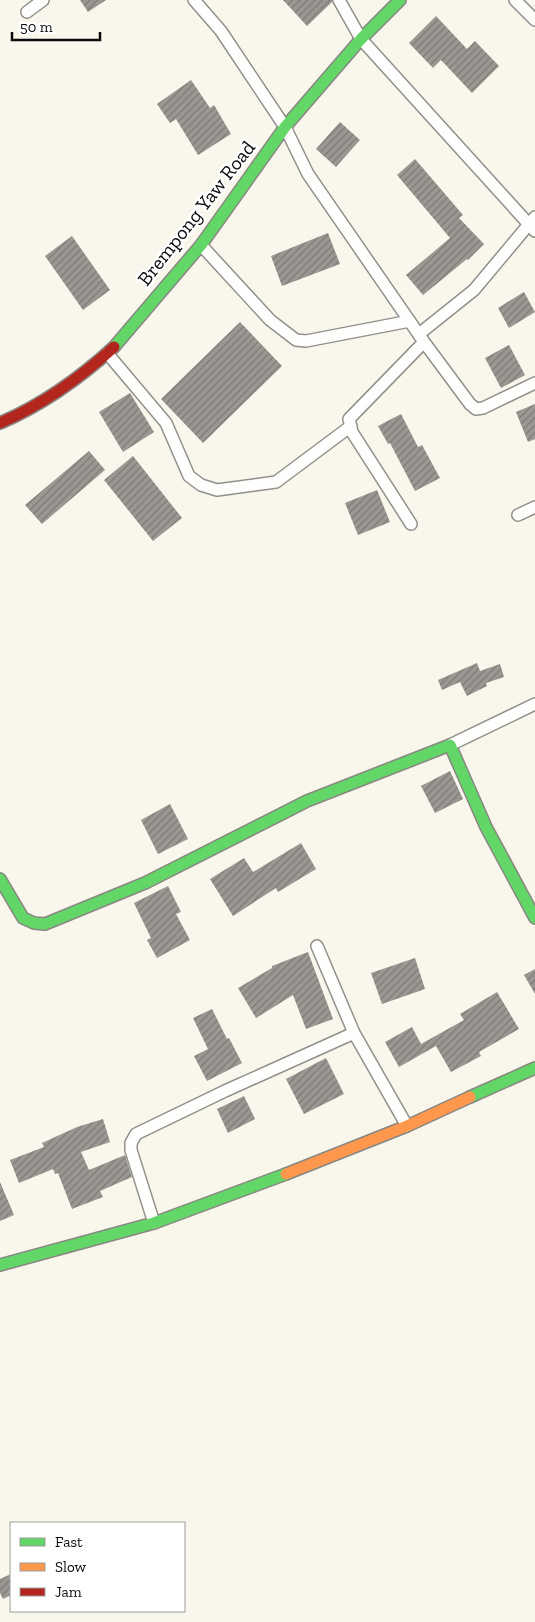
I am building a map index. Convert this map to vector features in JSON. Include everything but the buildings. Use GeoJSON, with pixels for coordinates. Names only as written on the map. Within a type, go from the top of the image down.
{"type":"FeatureCollection","features":[{"type":"Feature","properties":{"kind":"street"},"geometry":{"type":"LineString","coordinates":[[27,12],[43,0]]}},
{"type":"Feature","properties":{"kind":"street"},"geometry":{"type":"LineString","coordinates":[[194,0],[221,31],[286,127],[308,174],[470,404],[476,409],[483,408],[535,383]]}},
{"type":"Feature","properties":{"kind":"street"},"geometry":{"type":"LineString","coordinates":[[339,0],[361,39],[533,224],[474,290],[422,338],[349,419],[352,432],[411,524]]}},
{"type":"Feature","properties":{"kind":"street","name":"Brempong Yaw Road"},"geometry":{"type":"LineString","coordinates":[[0,424],[21,414],[74,381],[113,348],[201,245],[286,127],[361,39],[400,0]]}},
{"type":"Feature","properties":{"kind":"street"},"geometry":{"type":"LineString","coordinates":[[515,0],[535,20]]}},
{"type":"Feature","properties":{"kind":"street"},"geometry":{"type":"LineString","coordinates":[[201,245],[270,320],[296,340],[306,342],[410,321]]}},
{"type":"Feature","properties":{"kind":"street"},"geometry":{"type":"LineString","coordinates":[[107,353],[166,423],[189,476],[201,485],[217,490],[276,482],[351,426]]}},
{"type":"Feature","properties":{"kind":"street"},"geometry":{"type":"LineString","coordinates":[[518,515],[535,507]]}},
{"type":"Feature","properties":{"kind":"street"},"geometry":{"type":"LineString","coordinates":[[0,879],[23,918],[34,923],[46,924],[145,883],[307,801],[450,745],[535,704]]}},
{"type":"Feature","properties":{"kind":"street"},"geometry":{"type":"LineString","coordinates":[[450,745],[486,827],[535,918]]}},
{"type":"Feature","properties":{"kind":"street"},"geometry":{"type":"LineString","coordinates":[[317,946],[354,1033],[407,1126]]}},
{"type":"Feature","properties":{"kind":"street"},"geometry":{"type":"LineString","coordinates":[[154,1223],[131,1150],[131,1143],[136,1134],[225,1091],[354,1033]]}},
{"type":"Feature","properties":{"kind":"street"},"geometry":{"type":"LineString","coordinates":[[0,1265],[154,1223],[310,1165],[407,1126],[535,1068]]}},
{"type":"Feature","properties":{"kind":"traffic: fast"},"geometry":{"type":"LineString","coordinates":[[114,347],[201,245],[285,127],[361,39],[400,0]]}},
{"type":"Feature","properties":{"kind":"traffic: fast"},"geometry":{"type":"LineString","coordinates":[[0,879],[23,918],[34,923],[45,924],[145,883],[307,801],[450,745],[486,827],[535,918]]}},
{"type":"Feature","properties":{"kind":"traffic: fast"},"geometry":{"type":"LineString","coordinates":[[470,1097],[535,1068]]}},
{"type":"Feature","properties":{"kind":"traffic: fast"},"geometry":{"type":"LineString","coordinates":[[0,1265],[154,1223],[286,1174]]}},
{"type":"Feature","properties":{"kind":"traffic: slow"},"geometry":{"type":"LineString","coordinates":[[286,1174],[407,1126],[470,1097]]}},
{"type":"Feature","properties":{"kind":"traffic: jam"},"geometry":{"type":"LineString","coordinates":[[0,423],[31,408],[60,390],[114,347]]}}]}
